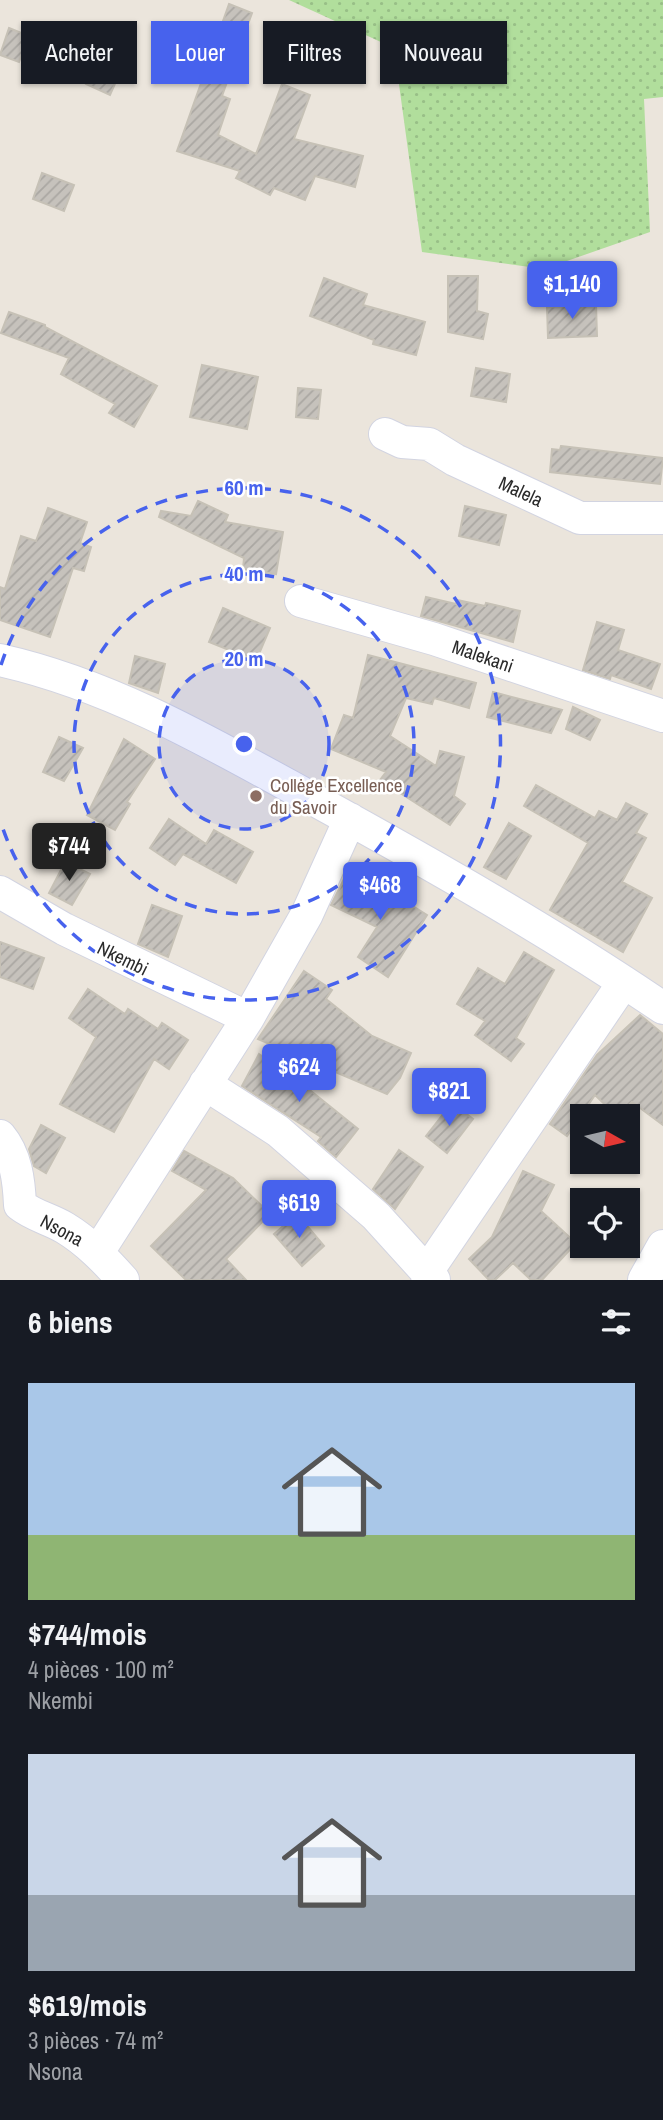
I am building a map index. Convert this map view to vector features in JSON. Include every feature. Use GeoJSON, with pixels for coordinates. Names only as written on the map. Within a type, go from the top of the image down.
{"type":"FeatureCollection","features":[{"type":"Feature","properties":{"kind":"street","name":"Malela"},"geometry":{"type":"LineString","coordinates":[[385,434],[402,442],[429,444],[455,460],[580,518],[663,518]]}},
{"type":"Feature","properties":{"kind":"street","name":"Malekani"},"geometry":{"type":"LineString","coordinates":[[301,601],[433,639],[663,716]]}},
{"type":"Feature","properties":{"kind":"street"},"geometry":{"type":"LineString","coordinates":[[0,660],[68,678],[203,738],[532,922],[663,1009]]}},
{"type":"Feature","properties":{"kind":"street"},"geometry":{"type":"LineString","coordinates":[[98,1252],[248,1018],[307,914],[350,819]]}},
{"type":"Feature","properties":{"kind":"street","name":"Nkembi"},"geometry":{"type":"LineString","coordinates":[[0,892],[64,929],[248,1018]]}},
{"type":"Feature","properties":{"kind":"street"},"geometry":{"type":"LineString","coordinates":[[205,1084],[278,1131],[376,1216],[430,1277],[624,982]]}},
{"type":"Feature","properties":{"kind":"street","name":"Nsona"},"geometry":{"type":"LineString","coordinates":[[0,1136],[14,1162],[19,1183],[10,1211],[32,1214],[62,1226],[98,1252],[123,1280]]}},
{"type":"Feature","properties":{"kind":"street"},"geometry":{"type":"LineString","coordinates":[[644,1280],[663,1246]]}},
{"type":"Feature","properties":{"kind":"green space"},"geometry":{"type":"Polygon","coordinates":[[[289,0],[663,0],[663,97],[644,99],[650,232],[544,269],[422,252],[399,84],[507,84],[507,21],[380,21],[380,42],[366,35],[366,21],[335,21],[289,0]]]}},
{"type":"Feature","properties":{"kind":"building"},"geometry":{"type":"Polygon","coordinates":[[[229,4],[252,13],[249,21],[223,21],[229,4]]]}},
{"type":"Feature","properties":{"kind":"building"},"geometry":{"type":"Polygon","coordinates":[[[9,28],[21,33],[19,62],[0,55],[9,28]]]}},
{"type":"Feature","properties":{"kind":"building"},"geometry":{"type":"Polygon","coordinates":[[[86,84],[115,84],[110,95],[86,84]]]}},
{"type":"Feature","properties":{"kind":"building"},"geometry":{"type":"Polygon","coordinates":[[[201,84],[226,84],[222,96],[230,99],[218,135],[256,154],[282,84],[310,95],[294,139],[363,156],[355,187],[315,176],[305,200],[274,188],[270,195],[236,178],[240,171],[177,151],[201,84]]]}},
{"type":"Feature","properties":{"kind":"building"},"geometry":{"type":"Polygon","coordinates":[[[42,173],[74,185],[64,211],[33,199],[42,173]]]}},
{"type":"Feature","properties":{"kind":"building"},"geometry":{"type":"Polygon","coordinates":[[[448,276],[478,276],[477,311],[488,314],[483,339],[448,332],[448,276]]]}},
{"type":"Feature","properties":{"kind":"building"},"geometry":{"type":"Polygon","coordinates":[[[324,278],[367,294],[363,305],[425,322],[416,355],[373,344],[374,340],[310,316],[324,278]]]}},
{"type":"Feature","properties":{"kind":"building"},"geometry":{"type":"Polygon","coordinates":[[[596,305],[597,336],[548,338],[547,307],[596,305]]]}},
{"type":"Feature","properties":{"kind":"building"},"geometry":{"type":"Polygon","coordinates":[[[9,312],[45,325],[157,386],[134,427],[109,413],[115,404],[61,374],[69,358],[1,333],[9,312]]]}},
{"type":"Feature","properties":{"kind":"building"},"geometry":{"type":"Polygon","coordinates":[[[202,365],[258,377],[247,429],[190,417],[202,365]]]}},
{"type":"Feature","properties":{"kind":"building"},"geometry":{"type":"Polygon","coordinates":[[[476,368],[510,374],[506,402],[471,396],[476,368]]]}},
{"type":"Feature","properties":{"kind":"building"},"geometry":{"type":"Polygon","coordinates":[[[298,388],[321,390],[318,419],[296,417],[298,388]]]}},
{"type":"Feature","properties":{"kind":"building"},"geometry":{"type":"Polygon","coordinates":[[[561,446],[663,458],[660,484],[550,472],[552,449],[560,450],[561,446]]]}},
{"type":"Feature","properties":{"kind":"building"},"geometry":{"type":"Polygon","coordinates":[[[198,501],[228,515],[225,522],[283,532],[276,574],[243,569],[244,558],[159,517],[161,511],[191,516],[198,501]]]}},
{"type":"Feature","properties":{"kind":"building"},"geometry":{"type":"Polygon","coordinates":[[[465,506],[506,515],[499,545],[459,536],[465,506]]]}},
{"type":"Feature","properties":{"kind":"building"},"geometry":{"type":"Polygon","coordinates":[[[48,508],[87,522],[80,543],[91,547],[84,571],[73,568],[50,637],[0,620],[0,587],[5,589],[21,536],[36,541],[48,508]]]}},
{"type":"Feature","properties":{"kind":"building"},"geometry":{"type":"Polygon","coordinates":[[[426,597],[456,604],[457,600],[485,606],[486,603],[520,611],[513,642],[421,616],[426,597]]]}},
{"type":"Feature","properties":{"kind":"building"},"geometry":{"type":"Polygon","coordinates":[[[223,608],[270,628],[256,661],[209,642],[223,608]]]}},
{"type":"Feature","properties":{"kind":"building"},"geometry":{"type":"Polygon","coordinates":[[[597,622],[624,630],[618,650],[660,664],[651,689],[611,675],[610,679],[583,670],[597,622]]]}},
{"type":"Feature","properties":{"kind":"building"},"geometry":{"type":"Polygon","coordinates":[[[368,655],[476,683],[469,708],[434,698],[432,704],[406,698],[390,736],[436,766],[440,751],[464,757],[454,796],[465,804],[450,825],[380,780],[386,772],[331,749],[344,715],[353,718],[368,655]]]}},
{"type":"Feature","properties":{"kind":"building"},"geometry":{"type":"Polygon","coordinates":[[[135,656],[165,664],[158,693],[129,683],[135,656]]]}},
{"type":"Feature","properties":{"kind":"building"},"geometry":{"type":"Polygon","coordinates":[[[493,692],[562,710],[551,733],[487,717],[493,692]]]}},
{"type":"Feature","properties":{"kind":"building"},"geometry":{"type":"Polygon","coordinates":[[[573,707],[600,720],[590,740],[566,729],[573,707]]]}},
{"type":"Feature","properties":{"kind":"building"},"geometry":{"type":"Polygon","coordinates":[[[59,737],[83,748],[64,781],[43,772],[59,737]]]}},
{"type":"Feature","properties":{"kind":"building"},"geometry":{"type":"Polygon","coordinates":[[[124,739],[155,759],[127,802],[130,804],[115,830],[87,815],[124,739]]]}},
{"type":"Feature","properties":{"kind":"building"},"geometry":{"type":"Polygon","coordinates":[[[536,785],[595,818],[599,811],[617,820],[626,803],[647,814],[636,833],[646,838],[622,882],[652,898],[623,952],[550,910],[588,843],[524,806],[536,785]]]}},
{"type":"Feature","properties":{"kind":"building"},"geometry":{"type":"Polygon","coordinates":[[[169,819],[206,844],[214,830],[253,852],[236,883],[183,854],[175,865],[150,848],[169,819]]]}},
{"type":"Feature","properties":{"kind":"building"},"geometry":{"type":"Polygon","coordinates":[[[509,823],[531,836],[506,879],[484,867],[509,823]]]}},
{"type":"Feature","properties":{"kind":"building"},"geometry":{"type":"Polygon","coordinates":[[[65,862],[90,874],[72,905],[49,893],[65,862]]]}},
{"type":"Feature","properties":{"kind":"building"},"geometry":{"type":"Polygon","coordinates":[[[346,875],[395,899],[397,896],[427,915],[388,977],[358,957],[377,927],[331,905],[346,875]]]}},
{"type":"Feature","properties":{"kind":"building"},"geometry":{"type":"Polygon","coordinates":[[[152,905],[182,916],[168,957],[138,944],[152,905]]]}},
{"type":"Feature","properties":{"kind":"building"},"geometry":{"type":"Polygon","coordinates":[[[0,942],[44,958],[33,989],[0,977],[0,942]]]}},
{"type":"Feature","properties":{"kind":"building"},"geometry":{"type":"Polygon","coordinates":[[[524,952],[554,970],[516,1038],[524,1044],[511,1061],[475,1035],[485,1021],[457,1004],[478,968],[505,984],[524,952]]]}},
{"type":"Feature","properties":{"kind":"building"},"geometry":{"type":"Polygon","coordinates":[[[304,971],[332,990],[326,999],[372,1036],[411,1053],[400,1078],[387,1094],[258,1039],[304,971]]]}},
{"type":"Feature","properties":{"kind":"building"},"geometry":{"type":"Polygon","coordinates":[[[88,989],[125,1014],[128,1009],[158,1029],[162,1023],[188,1040],[169,1069],[154,1059],[114,1132],[60,1104],[96,1037],[69,1018],[88,989]]]}},
{"type":"Feature","properties":{"kind":"building"},"geometry":{"type":"Polygon","coordinates":[[[640,1015],[663,1034],[663,1125],[640,1108],[640,1104],[604,1104],[595,1095],[589,1104],[570,1104],[570,1132],[567,1136],[550,1124],[597,1055],[640,1015]]]}},
{"type":"Feature","properties":{"kind":"building"},"geometry":{"type":"Polygon","coordinates":[[[259,1054],[301,1083],[358,1129],[336,1157],[318,1141],[321,1137],[242,1086],[259,1054]]]}},
{"type":"Feature","properties":{"kind":"building"},"geometry":{"type":"Polygon","coordinates":[[[452,1103],[473,1119],[447,1153],[426,1136],[452,1103]]]}},
{"type":"Feature","properties":{"kind":"building"},"geometry":{"type":"Polygon","coordinates":[[[41,1125],[65,1138],[46,1173],[34,1166],[29,1149],[41,1125]]]}},
{"type":"Feature","properties":{"kind":"building"},"geometry":{"type":"Polygon","coordinates":[[[399,1150],[423,1167],[395,1209],[373,1189],[399,1150]]]}},
{"type":"Feature","properties":{"kind":"building"},"geometry":{"type":"Polygon","coordinates":[[[184,1151],[233,1178],[270,1214],[226,1259],[246,1280],[186,1280],[151,1246],[206,1190],[172,1171],[184,1151]]]}},
{"type":"Feature","properties":{"kind":"building"},"geometry":{"type":"Polygon","coordinates":[[[523,1171],[554,1185],[541,1211],[570,1238],[570,1250],[542,1280],[531,1280],[513,1263],[495,1280],[489,1280],[469,1259],[492,1237],[523,1171]]]}},
{"type":"Feature","properties":{"kind":"building"},"geometry":{"type":"Polygon","coordinates":[[[297,1214],[324,1246],[302,1266],[274,1234],[297,1214]]]}},
{"type":"Feature","properties":{"kind":"place","name":"Collėge Excellence du Savoir"},"geometry":{"type":"Point","coordinates":[256,796]}}]}
